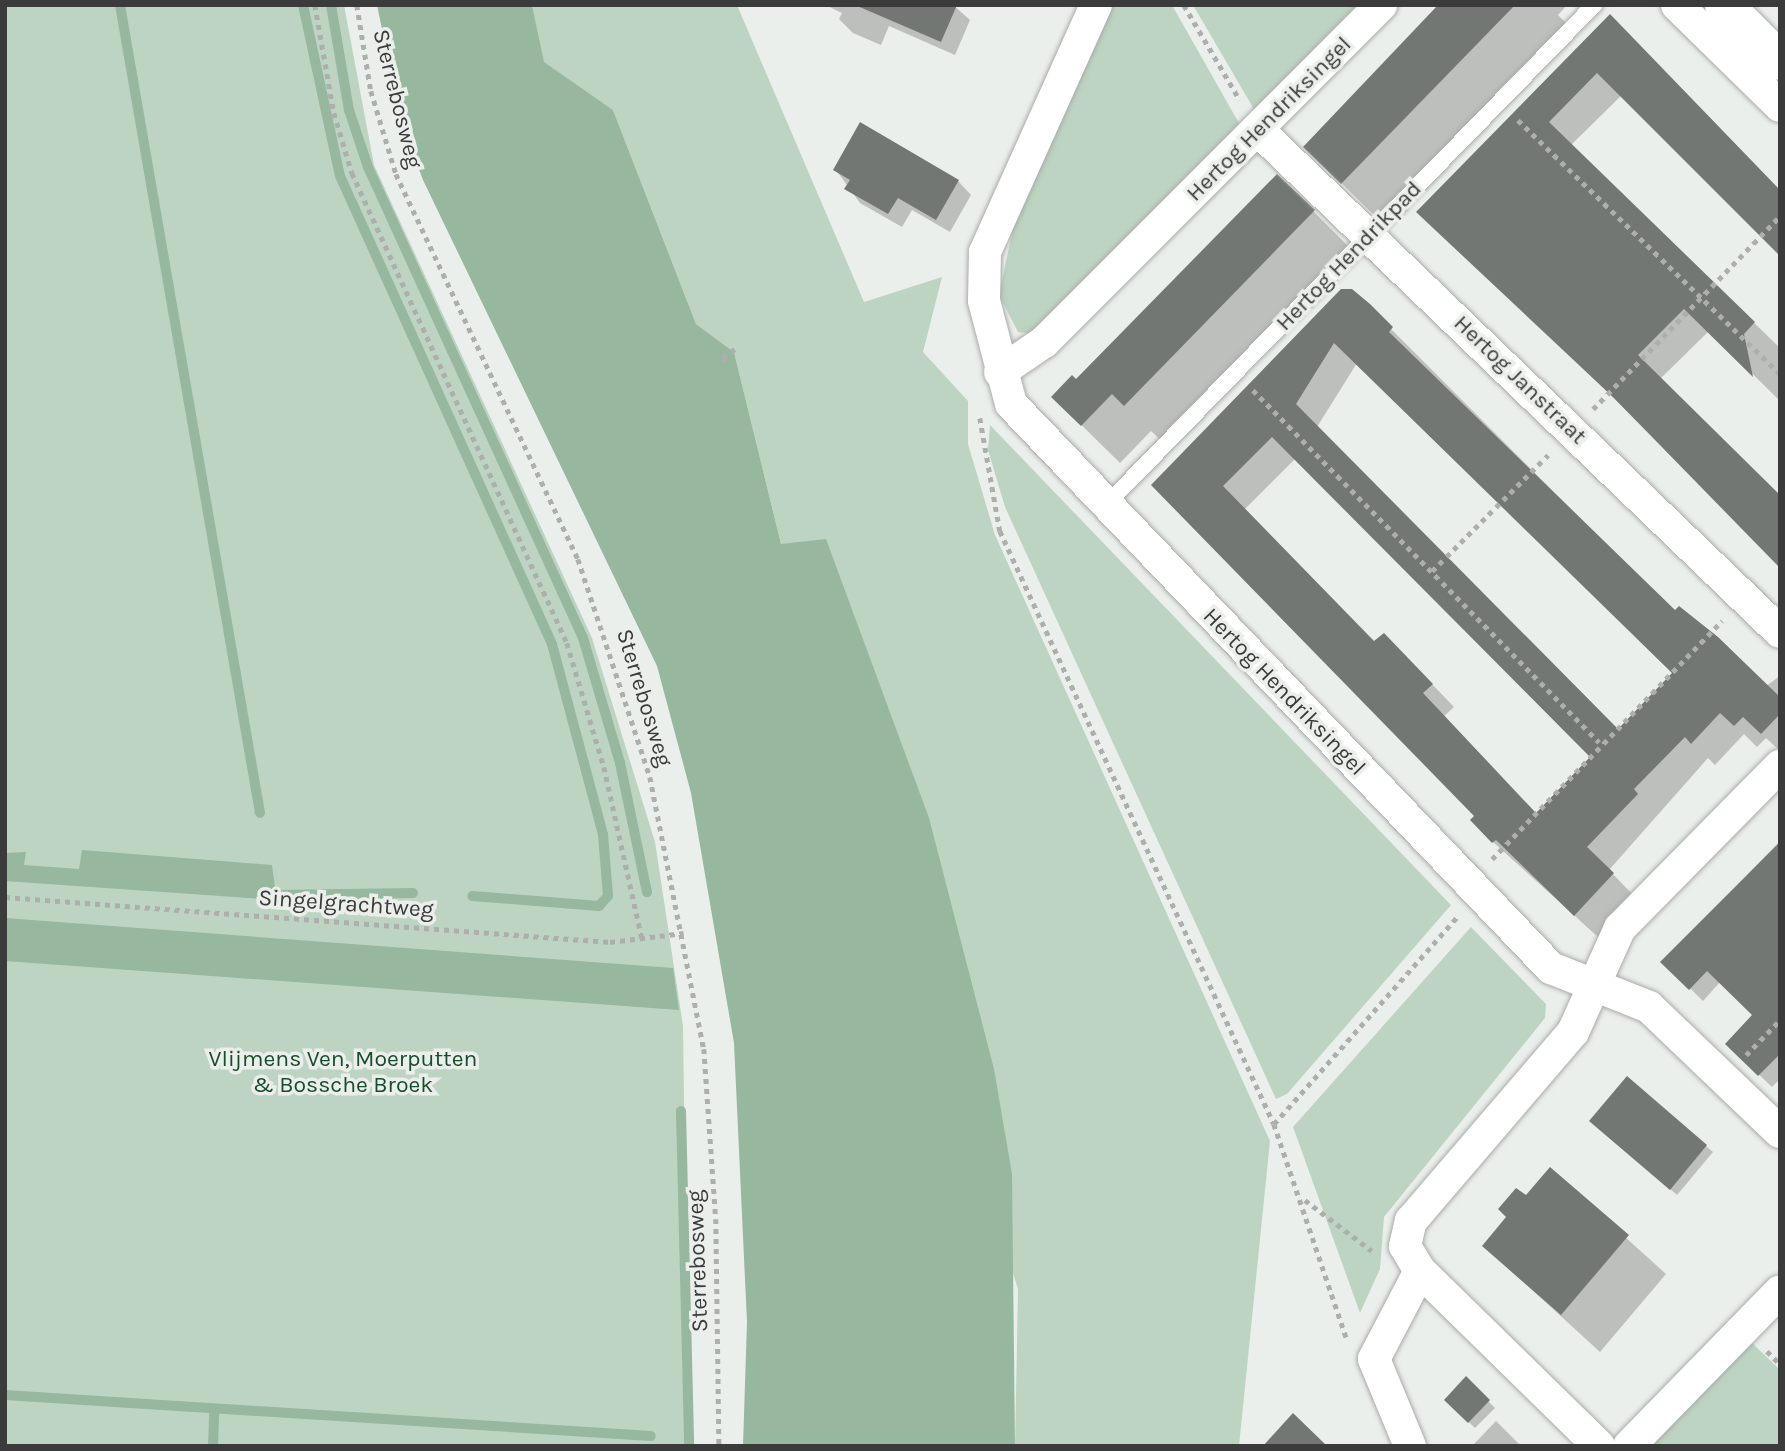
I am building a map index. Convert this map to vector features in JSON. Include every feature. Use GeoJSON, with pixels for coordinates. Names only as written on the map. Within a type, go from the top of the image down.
{"type":"FeatureCollection","features":[{"type":"Feature","properties":{"kind":"street","name":"Hertog Hendriksingel"},"geometry":{"type":"LineString","coordinates":[[1096,5],[985,252],[984,301],[1000,372],[1012,404],[1104,506],[1551,968],[1649,1007],[1780,1132]]}},
{"type":"Feature","properties":{"kind":"street","name":"Hertog Hendriksingel"},"geometry":{"type":"LineString","coordinates":[[1000,372],[1044,342],[1381,5]]}},
{"type":"Feature","properties":{"kind":"street"},"geometry":{"type":"LineString","coordinates":[[1678,5],[1780,106]]}},
{"type":"Feature","properties":{"kind":"street"},"geometry":{"type":"LineString","coordinates":[[1724,5],[1780,61]]}},
{"type":"Feature","properties":{"kind":"street","name":"Hertog Janstraat"},"geometry":{"type":"LineString","coordinates":[[1258,130],[1370,234],[1780,632]]}},
{"type":"Feature","properties":{"kind":"street"},"geometry":{"type":"LineString","coordinates":[[1410,1446],[1374,1359],[1413,1259],[1411,1221],[1573,1032],[1620,928],[1780,766]]}},
{"type":"Feature","properties":{"kind":"street"},"geometry":{"type":"LineString","coordinates":[[1413,1259],[1598,1446]]}},
{"type":"Feature","properties":{"kind":"street"},"geometry":{"type":"LineString","coordinates":[[1629,1446],[1780,1292]]}},
{"type":"Feature","properties":{"kind":"lane","name":"Hertog Hendrikpad"},"geometry":{"type":"LineString","coordinates":[[1104,506],[1594,5]]}},
{"type":"Feature","properties":{"kind":"path"},"geometry":{"type":"LineString","coordinates":[[315,5],[334,113],[352,173],[568,643],[604,767],[642,939]]}},
{"type":"Feature","properties":{"kind":"path","name":"Sterrebosweg"},"geometry":{"type":"LineString","coordinates":[[357,5],[371,91],[396,174],[600,612],[650,777],[704,1049],[715,1206],[719,1446]]}},
{"type":"Feature","properties":{"kind":"path"},"geometry":{"type":"LineString","coordinates":[[1184,5],[1258,130]]}},
{"type":"Feature","properties":{"kind":"path"},"geometry":{"type":"LineString","coordinates":[[1499,102],[1780,374]]}},
{"type":"Feature","properties":{"kind":"path"},"geometry":{"type":"LineString","coordinates":[[1432,571],[1780,216]]}},
{"type":"Feature","properties":{"kind":"path"},"geometry":{"type":"LineString","coordinates":[[726,362],[722,357],[735,349]]}},
{"type":"Feature","properties":{"kind":"path"},"geometry":{"type":"LineString","coordinates":[[1000,372],[977,426],[1000,531],[1275,1124],[1304,1199],[1343,1338],[1374,1359]]}},
{"type":"Feature","properties":{"kind":"path"},"geometry":{"type":"LineString","coordinates":[[1235,372],[1599,742]]}},
{"type":"Feature","properties":{"kind":"path"},"geometry":{"type":"LineString","coordinates":[[1275,1124],[1599,742],[1746,598]]}},
{"type":"Feature","properties":{"kind":"path","name":"Singelgrachtweg"},"geometry":{"type":"LineString","coordinates":[[5,897],[642,939],[683,933]]}},
{"type":"Feature","properties":{"kind":"path"},"geometry":{"type":"LineString","coordinates":[[1723,1078],[1780,1020]]}},
{"type":"Feature","properties":{"kind":"path"},"geometry":{"type":"LineString","coordinates":[[1304,1199],[1368,1251],[1413,1259]]}},
{"type":"Feature","properties":{"kind":"green space","name":"Vlijmens Ven, Moerputten & Bossche Broek"},"geometry":{"type":"Polygon","coordinates":[[[5,5],[344,5],[374,165],[592,638],[655,842],[683,1026],[689,1446],[5,1446],[5,5]]]}},
{"type":"Feature","properties":{"kind":"green space"},"geometry":{"type":"Polygon","coordinates":[[[532,5],[737,5],[864,302],[942,277],[923,352],[968,401],[968,444],[995,535],[1270,1141],[1239,1446],[1015,1446],[1018,1289],[781,544],[734,352],[696,324],[613,110],[543,62],[532,5]]]}},
{"type":"Feature","properties":{"kind":"green space"},"geometry":{"type":"Polygon","coordinates":[[[1113,5],[1172,5],[1240,125],[1033,334],[1018,332],[999,295],[1017,209],[1113,5]]]}},
{"type":"Feature","properties":{"kind":"green space"},"geometry":{"type":"Polygon","coordinates":[[[1193,5],[1357,5],[1255,111],[1193,5]]]}},
{"type":"Feature","properties":{"kind":"green space"},"geometry":{"type":"Polygon","coordinates":[[[990,425],[1451,905],[1287,1094],[1276,1099],[1005,507],[988,450],[990,425]]]}},
{"type":"Feature","properties":{"kind":"green space"},"geometry":{"type":"Polygon","coordinates":[[[1471,927],[1546,1004],[1545,1018],[1384,1217],[1380,1269],[1360,1313],[1293,1127],[1471,927]]]}},
{"type":"Feature","properties":{"kind":"green space"},"geometry":{"type":"Polygon","coordinates":[[[1747,1338],[1780,1370],[1780,1446],[1641,1446],[1747,1338]]]}},
{"type":"Feature","properties":{"kind":"shaded area"},"geometry":{"type":"Polygon","coordinates":[[[377,5],[532,5],[544,62],[613,110],[696,324],[734,352],[781,544],[826,539],[929,818],[994,1069],[1012,1174],[1015,1446],[743,1446],[747,1322],[734,1043],[691,793],[657,666],[423,180],[401,121],[377,5]]]}},
{"type":"Feature","properties":{"kind":"shaded area"},"geometry":{"type":"Polygon","coordinates":[[[82,850],[272,865],[276,895],[5,876],[5,853],[26,852],[24,865],[79,869],[82,850]]]}},
{"type":"Feature","properties":{"kind":"shaded area"},"geometry":{"type":"Polygon","coordinates":[[[5,918],[673,968],[679,1010],[5,961],[5,918]]]}},
{"type":"Feature","properties":{"kind":"building"},"geometry":{"type":"Polygon","coordinates":[[[855,5],[957,5],[941,42],[855,5]]]}},
{"type":"Feature","properties":{"kind":"building"},"geometry":{"type":"Polygon","coordinates":[[[1438,5],[1515,5],[1341,184],[1303,147],[1438,5]]]}},
{"type":"Feature","properties":{"kind":"building"},"geometry":{"type":"Polygon","coordinates":[[[1610,14],[1780,190],[1780,256],[1597,73],[1549,122],[1755,322],[1744,334],[1753,377],[1684,309],[1638,355],[1780,495],[1780,568],[1614,398],[1416,212],[1610,14]]]}},
{"type":"Feature","properties":{"kind":"building"},"geometry":{"type":"Polygon","coordinates":[[[860,122],[959,180],[936,220],[898,198],[888,214],[844,189],[850,180],[833,170],[860,122]]]}},
{"type":"Feature","properties":{"kind":"building"},"geometry":{"type":"Polygon","coordinates":[[[1277,174],[1315,210],[1124,406],[1112,394],[1081,426],[1051,397],[1072,375],[1076,379],[1277,174]]]}},
{"type":"Feature","properties":{"kind":"building"},"geometry":{"type":"Polygon","coordinates":[[[1341,289],[1352,289],[1393,327],[1389,332],[1675,610],[1679,606],[1718,637],[1780,697],[1780,714],[1761,734],[1743,717],[1734,726],[1720,713],[1691,744],[1685,737],[1634,789],[1638,794],[1587,847],[1614,873],[1574,916],[1496,840],[1492,843],[1470,820],[1474,816],[1151,485],[1341,289]],[[1334,343],[1296,404],[1618,729],[1672,673],[1334,343]],[[1272,437],[1223,486],[1374,641],[1384,633],[1433,684],[1423,693],[1536,813],[1590,757],[1272,437]]]}},
{"type":"Feature","properties":{"kind":"building"},"geometry":{"type":"Polygon","coordinates":[[[1780,842],[1780,1054],[1758,1076],[1725,1044],[1752,1015],[1707,971],[1689,990],[1660,962],[1780,842]]]}},
{"type":"Feature","properties":{"kind":"building"},"geometry":{"type":"Polygon","coordinates":[[[1627,1076],[1707,1145],[1670,1190],[1589,1121],[1627,1076]]]}},
{"type":"Feature","properties":{"kind":"building"},"geometry":{"type":"Polygon","coordinates":[[[1550,1167],[1629,1235],[1561,1315],[1482,1246],[1506,1217],[1498,1209],[1516,1188],[1526,1195],[1550,1167]]]}},
{"type":"Feature","properties":{"kind":"building"},"geometry":{"type":"Polygon","coordinates":[[[1466,1376],[1490,1400],[1468,1423],[1444,1400],[1466,1376]]]}},
{"type":"Feature","properties":{"kind":"building"},"geometry":{"type":"Polygon","coordinates":[[[1293,1413],[1327,1446],[1263,1446],[1293,1413]]]}},
{"type":"Feature","properties":{"kind":"waterway"},"geometry":{"type":"LineString","coordinates":[[120,5],[260,813]]}},
{"type":"Feature","properties":{"kind":"waterway"},"geometry":{"type":"LineString","coordinates":[[303,5],[340,176],[552,644],[603,835],[608,896],[599,906],[472,896]]}},
{"type":"Feature","properties":{"kind":"waterway"},"geometry":{"type":"LineString","coordinates":[[331,5],[349,110],[368,167],[583,638],[620,763],[647,892]]}},
{"type":"Feature","properties":{"kind":"waterway"},"geometry":{"type":"LineString","coordinates":[[5,876],[276,895],[413,893]]}},
{"type":"Feature","properties":{"kind":"waterway"},"geometry":{"type":"LineString","coordinates":[[681,1111],[689,1446]]}},
{"type":"Feature","properties":{"kind":"waterway"},"geometry":{"type":"LineString","coordinates":[[5,1395],[651,1436]]}},
{"type":"Feature","properties":{"kind":"waterway"},"geometry":{"type":"LineString","coordinates":[[213,1446],[214,1409]]}}]}
